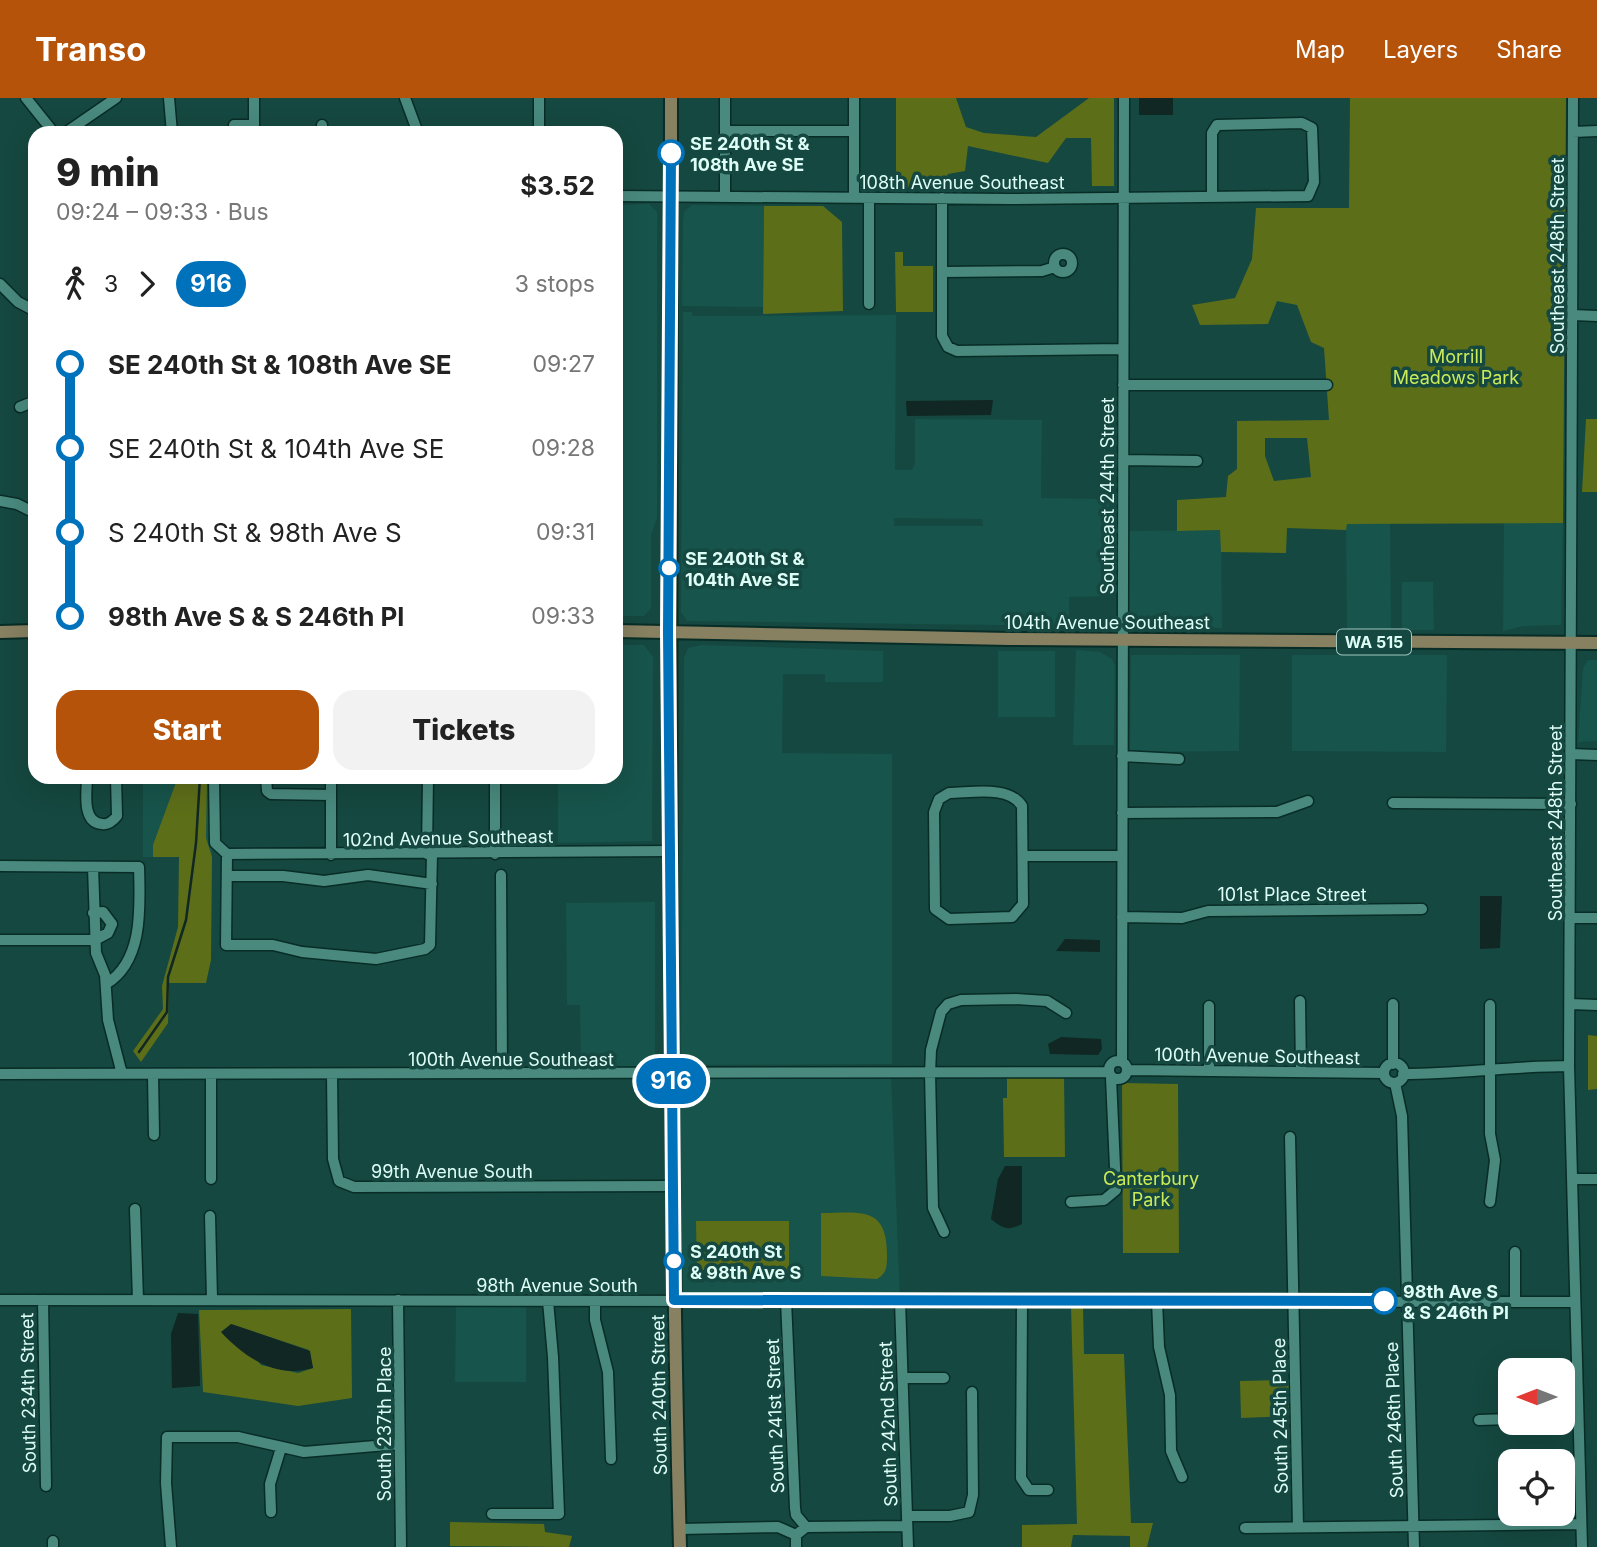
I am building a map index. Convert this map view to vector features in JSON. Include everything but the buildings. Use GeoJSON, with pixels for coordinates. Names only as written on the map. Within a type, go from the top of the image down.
{"type":"FeatureCollection","features":[{"type":"Feature","properties":{"kind":"main road","name":"South 240th Street"},"geometry":{"type":"LineString","coordinates":[[671,98],[668,632],[672,1186],[680,1547]]}},
{"type":"Feature","properties":{"kind":"main road"},"geometry":{"type":"LineString","coordinates":[[0,632],[28,631]]}},
{"type":"Feature","properties":{"kind":"main road","name":"104th Avenue Southeast"},"geometry":{"type":"LineString","coordinates":[[623,631],[1597,643]]}},
{"type":"Feature","properties":{"kind":"street"},"geometry":{"type":"LineString","coordinates":[[26,98],[48,126]]}},
{"type":"Feature","properties":{"kind":"street"},"geometry":{"type":"LineString","coordinates":[[75,126],[116,98]]}},
{"type":"Feature","properties":{"kind":"street"},"geometry":{"type":"LineString","coordinates":[[169,98],[171,126]]}},
{"type":"Feature","properties":{"kind":"street"},"geometry":{"type":"LineString","coordinates":[[234,126],[254,125],[254,98]]}},
{"type":"Feature","properties":{"kind":"street"},"geometry":{"type":"LineString","coordinates":[[405,98],[415,126]]}},
{"type":"Feature","properties":{"kind":"street"},"geometry":{"type":"LineString","coordinates":[[539,98],[539,126]]}},
{"type":"Feature","properties":{"kind":"street"},"geometry":{"type":"LineString","coordinates":[[725,98],[725,196]]}},
{"type":"Feature","properties":{"kind":"street"},"geometry":{"type":"LineString","coordinates":[[854,98],[854,198]]}},
{"type":"Feature","properties":{"kind":"street","name":"Southeast 244th Street"},"geometry":{"type":"LineString","coordinates":[[1124,98],[1122,918],[1125,1066]]}},
{"type":"Feature","properties":{"kind":"street","name":"Southeast 248th Street"},"geometry":{"type":"LineString","coordinates":[[1573,98],[1569,1066],[1582,1547]]}},
{"type":"Feature","properties":{"kind":"street","name":"108th Avenue Southeast"},"geometry":{"type":"LineString","coordinates":[[623,196],[854,198],[1308,196],[1314,182],[1312,128],[1302,123],[1221,123],[1214,128],[1212,196]]}},
{"type":"Feature","properties":{"kind":"street"},"geometry":{"type":"LineString","coordinates":[[725,131],[854,131]]}},
{"type":"Feature","properties":{"kind":"street"},"geometry":{"type":"LineString","coordinates":[[1573,132],[1597,131]]}},
{"type":"Feature","properties":{"kind":"street"},"geometry":{"type":"LineString","coordinates":[[869,198],[869,304]]}},
{"type":"Feature","properties":{"kind":"street"},"geometry":{"type":"LineString","coordinates":[[942,198],[942,336],[947,347],[957,351],[1124,349]]}},
{"type":"Feature","properties":{"kind":"street"},"geometry":{"type":"LineString","coordinates":[[942,272],[1042,271],[1055,267]]}},
{"type":"Feature","properties":{"kind":"street"},"geometry":{"type":"LineString","coordinates":[[0,284],[18,302],[28,307]]}},
{"type":"Feature","properties":{"kind":"street"},"geometry":{"type":"LineString","coordinates":[[1573,315],[1597,316]]}},
{"type":"Feature","properties":{"kind":"street"},"geometry":{"type":"LineString","coordinates":[[1123,385],[1327,385]]}},
{"type":"Feature","properties":{"kind":"street"},"geometry":{"type":"LineString","coordinates":[[20,407],[28,404]]}},
{"type":"Feature","properties":{"kind":"street"},"geometry":{"type":"LineString","coordinates":[[1123,460],[1197,461]]}},
{"type":"Feature","properties":{"kind":"street"},"geometry":{"type":"LineString","coordinates":[[0,502],[17,504],[28,510]]}},
{"type":"Feature","properties":{"kind":"street"},"geometry":{"type":"LineString","coordinates":[[1571,754],[1597,755]]}},
{"type":"Feature","properties":{"kind":"street"},"geometry":{"type":"LineString","coordinates":[[1122,756],[1179,759]]}},
{"type":"Feature","properties":{"kind":"street"},"geometry":{"type":"LineString","coordinates":[[87,784],[88,813],[93,821],[102,824],[111,822],[117,816],[116,784]]}},
{"type":"Feature","properties":{"kind":"street"},"geometry":{"type":"LineString","coordinates":[[214,784],[215,844],[227,854],[226,945],[273,945],[302,952],[376,959],[425,949],[430,945],[432,884],[428,784]]}},
{"type":"Feature","properties":{"kind":"street"},"geometry":{"type":"LineString","coordinates":[[267,784],[271,794],[331,795]]}},
{"type":"Feature","properties":{"kind":"street"},"geometry":{"type":"LineString","coordinates":[[331,784],[331,855]]}},
{"type":"Feature","properties":{"kind":"street"},"geometry":{"type":"LineString","coordinates":[[495,784],[502,1073]]}},
{"type":"Feature","properties":{"kind":"street"},"geometry":{"type":"LineString","coordinates":[[949,793],[1001,793],[1014,797],[1023,810],[1023,856],[1023,904],[1017,915],[1004,919],[949,919],[940,914],[934,902],[934,812],[939,799],[949,793]]}},
{"type":"Feature","properties":{"kind":"street"},"geometry":{"type":"LineString","coordinates":[[1122,813],[1277,812],[1308,801]]}},
{"type":"Feature","properties":{"kind":"street"},"geometry":{"type":"LineString","coordinates":[[1393,803],[1571,804]]}},
{"type":"Feature","properties":{"kind":"street","name":"102nd Avenue Southeast"},"geometry":{"type":"LineString","coordinates":[[227,854],[429,854],[499,861],[670,851]]}},
{"type":"Feature","properties":{"kind":"street"},"geometry":{"type":"LineString","coordinates":[[1023,856],[1122,856]]}},
{"type":"Feature","properties":{"kind":"street"},"geometry":{"type":"LineString","coordinates":[[0,866],[139,867],[141,922],[121,975],[106,984]]}},
{"type":"Feature","properties":{"kind":"street"},"geometry":{"type":"LineString","coordinates":[[93,867],[93,913],[98,963],[106,984],[108,1020],[122,1074]]}},
{"type":"Feature","properties":{"kind":"street"},"geometry":{"type":"LineString","coordinates":[[227,876],[283,876],[324,881],[369,875],[432,884]]}},
{"type":"Feature","properties":{"kind":"street","name":"101st Place Street"},"geometry":{"type":"LineString","coordinates":[[1122,918],[1182,918],[1208,911],[1422,909]]}},
{"type":"Feature","properties":{"kind":"street"},"geometry":{"type":"LineString","coordinates":[[0,940],[95,940],[108,933],[112,924],[103,912],[93,913]]}},
{"type":"Feature","properties":{"kind":"street"},"geometry":{"type":"LineString","coordinates":[[1570,918],[1597,918]]}},
{"type":"Feature","properties":{"kind":"street"},"geometry":{"type":"LineString","coordinates":[[81,940],[94,928]]}},
{"type":"Feature","properties":{"kind":"street"},"geometry":{"type":"LineString","coordinates":[[944,1232],[933,1208],[930,1073],[937,1023],[948,1004],[961,1000],[1042,1000],[1055,1003],[1066,1013]]}},
{"type":"Feature","properties":{"kind":"street"},"geometry":{"type":"LineString","coordinates":[[1300,1001],[1301,1072]]}},
{"type":"Feature","properties":{"kind":"street"},"geometry":{"type":"LineString","coordinates":[[1394,1004],[1394,1064],[1384,1073],[1388,1081],[1395,1083],[1404,1074],[1471,1073],[1490,1068],[1569,1066]]}},
{"type":"Feature","properties":{"kind":"street"},"geometry":{"type":"LineString","coordinates":[[1570,1004],[1597,1005]]}},
{"type":"Feature","properties":{"kind":"street"},"geometry":{"type":"LineString","coordinates":[[1490,1005],[1490,1135],[1495,1160],[1490,1202]]}},
{"type":"Feature","properties":{"kind":"street"},"geometry":{"type":"LineString","coordinates":[[1209,1006],[1209,1071]]}},
{"type":"Feature","properties":{"kind":"street"},"geometry":{"type":"LineString","coordinates":[[1394,1064],[1402,1068],[1404,1074]]}},
{"type":"Feature","properties":{"kind":"street"},"geometry":{"type":"LineString","coordinates":[[1071,1202],[1104,1200],[1116,1191],[1108,1075],[1127,1074],[1125,1066]]}},
{"type":"Feature","properties":{"kind":"street","name":"100th Avenue Southeast"},"geometry":{"type":"LineString","coordinates":[[1125,1066],[1209,1071],[1384,1073]]}},
{"type":"Feature","properties":{"kind":"street","name":"100th Avenue Southeast"},"geometry":{"type":"LineString","coordinates":[[0,1074],[1108,1075]]}},
{"type":"Feature","properties":{"kind":"street"},"geometry":{"type":"LineString","coordinates":[[153,1075],[154,1135]]}},
{"type":"Feature","properties":{"kind":"street"},"geometry":{"type":"LineString","coordinates":[[211,1075],[211,1180]]}},
{"type":"Feature","properties":{"kind":"street","name":"99th Avenue South"},"geometry":{"type":"LineString","coordinates":[[332,1075],[333,1166],[340,1181],[354,1187],[672,1186]]}},
{"type":"Feature","properties":{"kind":"street","name":"South 246th Place"},"geometry":{"type":"LineString","coordinates":[[1395,1083],[1402,1116],[1414,1547]]}},
{"type":"Feature","properties":{"kind":"street","name":"South 245th Place"},"geometry":{"type":"LineString","coordinates":[[1290,1137],[1298,1527]]}},
{"type":"Feature","properties":{"kind":"street"},"geometry":{"type":"LineString","coordinates":[[1573,1179],[1597,1179]]}},
{"type":"Feature","properties":{"kind":"street"},"geometry":{"type":"LineString","coordinates":[[135,1209],[138,1300]]}},
{"type":"Feature","properties":{"kind":"street"},"geometry":{"type":"LineString","coordinates":[[210,1216],[212,1299]]}},
{"type":"Feature","properties":{"kind":"street"},"geometry":{"type":"LineString","coordinates":[[1515,1301],[1516,1252]]}},
{"type":"Feature","properties":{"kind":"street","name":"98th Avenue South"},"geometry":{"type":"LineString","coordinates":[[0,1300],[1575,1302]]}},
{"type":"Feature","properties":{"kind":"street","name":"South 234th Street"},"geometry":{"type":"LineString","coordinates":[[43,1300],[46,1486]]}},
{"type":"Feature","properties":{"kind":"street","name":"South 237th Place"},"geometry":{"type":"LineString","coordinates":[[398,1300],[401,1547]]}},
{"type":"Feature","properties":{"kind":"street","name":"South 241st Street"},"geometry":{"type":"LineString","coordinates":[[786,1300],[795,1508],[800,1530],[796,1547]]}},
{"type":"Feature","properties":{"kind":"street","name":"South 242nd Street"},"geometry":{"type":"LineString","coordinates":[[900,1300],[908,1547]]}},
{"type":"Feature","properties":{"kind":"street"},"geometry":{"type":"LineString","coordinates":[[492,1514],[559,1514],[553,1357],[548,1301]]}},
{"type":"Feature","properties":{"kind":"street"},"geometry":{"type":"LineString","coordinates":[[595,1301],[595,1320],[608,1373],[611,1459]]}},
{"type":"Feature","properties":{"kind":"street"},"geometry":{"type":"LineString","coordinates":[[1021,1301],[1021,1478],[1029,1490],[1048,1490]]}},
{"type":"Feature","properties":{"kind":"street"},"geometry":{"type":"LineString","coordinates":[[1157,1301],[1159,1347],[1170,1395],[1171,1451],[1182,1477]]}},
{"type":"Feature","properties":{"kind":"street"},"geometry":{"type":"LineString","coordinates":[[903,1378],[944,1378]]}},
{"type":"Feature","properties":{"kind":"street"},"geometry":{"type":"LineString","coordinates":[[680,1529],[778,1527],[800,1530],[907,1521],[969,1512],[973,1495],[972,1392]]}},
{"type":"Feature","properties":{"kind":"street"},"geometry":{"type":"LineString","coordinates":[[1479,1420],[1498,1419]]}},
{"type":"Feature","properties":{"kind":"street"},"geometry":{"type":"LineString","coordinates":[[171,1547],[167,1437],[238,1437],[304,1452],[399,1444]]}},
{"type":"Feature","properties":{"kind":"street"},"geometry":{"type":"LineString","coordinates":[[271,1511],[270,1485],[281,1448]]}},
{"type":"Feature","properties":{"kind":"street"},"geometry":{"type":"LineString","coordinates":[[1245,1528],[1580,1524]]}},
{"type":"Feature","properties":{"kind":"shaded area"},"geometry":{"type":"Polygon","coordinates":[[[649,204],[657,212],[657,518],[651,535],[651,608],[644,616],[623,616],[623,205],[649,204]]]}},
{"type":"Feature","properties":{"kind":"shaded area"},"geometry":{"type":"Polygon","coordinates":[[[692,205],[764,206],[763,307],[682,306],[683,220],[684,212],[692,205]]]}},
{"type":"Feature","properties":{"kind":"shaded area"},"geometry":{"type":"Polygon","coordinates":[[[683,312],[692,312],[692,316],[896,315],[895,470],[912,470],[915,464],[915,419],[1042,420],[1041,498],[1109,499],[1109,596],[1069,597],[1069,626],[687,621],[681,612],[683,312]],[[894,518],[894,526],[983,526],[982,519],[894,518]]]}},
{"type":"Feature","properties":{"kind":"shaded area"},"geometry":{"type":"Polygon","coordinates":[[[1390,523],[1391,629],[1347,630],[1346,524],[1390,523]]]}},
{"type":"Feature","properties":{"kind":"shaded area"},"geometry":{"type":"Polygon","coordinates":[[[1504,523],[1563,523],[1561,625],[1523,626],[1503,631],[1504,523]]]}},
{"type":"Feature","properties":{"kind":"shaded area"},"geometry":{"type":"Polygon","coordinates":[[[1221,530],[1222,628],[1137,624],[1129,614],[1129,531],[1221,530]]]}},
{"type":"Feature","properties":{"kind":"shaded area"},"geometry":{"type":"Polygon","coordinates":[[[1402,582],[1433,582],[1434,630],[1402,630],[1402,582]]]}},
{"type":"Feature","properties":{"kind":"shaded area"},"geometry":{"type":"Polygon","coordinates":[[[623,645],[644,645],[653,657],[652,841],[558,843],[558,784],[623,784],[623,645]]]}},
{"type":"Feature","properties":{"kind":"shaded area"},"geometry":{"type":"Polygon","coordinates":[[[701,645],[883,651],[883,682],[825,682],[825,674],[783,674],[782,753],[892,754],[892,1064],[687,1065],[681,1057],[684,658],[688,648],[701,645]]]}},
{"type":"Feature","properties":{"kind":"shaded area"},"geometry":{"type":"Polygon","coordinates":[[[1076,650],[1100,652],[1112,659],[1115,666],[1114,745],[1073,745],[1076,650]]]}},
{"type":"Feature","properties":{"kind":"shaded area"},"geometry":{"type":"Polygon","coordinates":[[[998,651],[1055,651],[1055,717],[998,717],[998,651]]]}},
{"type":"Feature","properties":{"kind":"shaded area"},"geometry":{"type":"Polygon","coordinates":[[[1131,655],[1240,655],[1239,751],[1130,752],[1131,655]]]}},
{"type":"Feature","properties":{"kind":"shaded area"},"geometry":{"type":"Polygon","coordinates":[[[1292,655],[1447,655],[1446,752],[1292,751],[1292,655]]]}},
{"type":"Feature","properties":{"kind":"shaded area"},"geometry":{"type":"Polygon","coordinates":[[[1588,660],[1597,660],[1597,741],[1578,742],[1583,668],[1588,660]]]}},
{"type":"Feature","properties":{"kind":"shaded area"},"geometry":{"type":"Polygon","coordinates":[[[143,784],[211,784],[212,857],[143,857],[143,784]]]}},
{"type":"Feature","properties":{"kind":"shaded area"},"geometry":{"type":"Polygon","coordinates":[[[655,902],[655,1058],[635,1067],[581,1069],[580,1005],[567,1005],[566,903],[655,902]]]}},
{"type":"Feature","properties":{"kind":"shaded area"},"geometry":{"type":"Polygon","coordinates":[[[891,1073],[900,1300],[674,1300],[671,1074],[891,1073]]]}},
{"type":"Feature","properties":{"kind":"shaded area"},"geometry":{"type":"Polygon","coordinates":[[[456,1307],[526,1307],[526,1382],[455,1382],[456,1307]]]}},
{"type":"Feature","properties":{"kind":"green space"},"geometry":{"type":"Polygon","coordinates":[[[896,98],[956,98],[966,127],[984,133],[1036,137],[1089,98],[1114,98],[1114,186],[1092,186],[1091,138],[1066,138],[1048,163],[968,146],[965,171],[948,174],[941,189],[896,188],[896,98]]]}},
{"type":"Feature","properties":{"kind":"green space","name":"Morrill Meadows Park"},"geometry":{"type":"Polygon","coordinates":[[[1350,98],[1566,98],[1563,523],[1347,524],[1346,530],[1287,528],[1286,553],[1221,552],[1220,530],[1177,531],[1177,500],[1226,497],[1228,476],[1237,469],[1237,421],[1329,420],[1324,348],[1311,342],[1297,305],[1277,301],[1268,324],[1200,325],[1192,305],[1235,298],[1252,259],[1256,208],[1349,208],[1350,98]],[[1265,438],[1265,456],[1274,481],[1311,477],[1307,438],[1265,438]]]}},
{"type":"Feature","properties":{"kind":"green space"},"geometry":{"type":"Polygon","coordinates":[[[764,206],[823,206],[842,222],[843,311],[763,314],[764,206]]]}},
{"type":"Feature","properties":{"kind":"green space"},"geometry":{"type":"Polygon","coordinates":[[[895,252],[903,252],[903,266],[933,266],[933,312],[896,312],[895,252]]]}},
{"type":"Feature","properties":{"kind":"green space"},"geometry":{"type":"Polygon","coordinates":[[[1586,419],[1597,419],[1597,492],[1582,492],[1586,419]]]}},
{"type":"Feature","properties":{"kind":"green space"},"geometry":{"type":"Polygon","coordinates":[[[175,784],[207,784],[206,838],[212,857],[211,960],[206,983],[169,983],[168,1023],[141,1062],[133,1051],[163,1009],[162,986],[178,927],[179,857],[153,857],[153,845],[175,784]]]}},
{"type":"Feature","properties":{"kind":"green space"},"geometry":{"type":"Polygon","coordinates":[[[1588,1035],[1597,1036],[1597,1089],[1588,1090],[1588,1035]]]}},
{"type":"Feature","properties":{"kind":"green space"},"geometry":{"type":"Polygon","coordinates":[[[1007,1075],[1064,1076],[1065,1157],[1004,1157],[1003,1098],[1007,1098],[1007,1075]]]}},
{"type":"Feature","properties":{"kind":"green space","name":"Canterbury Park"},"geometry":{"type":"Polygon","coordinates":[[[1122,1083],[1178,1084],[1179,1253],[1123,1253],[1122,1083]]]}},
{"type":"Feature","properties":{"kind":"green space"},"geometry":{"type":"Polygon","coordinates":[[[821,1213],[859,1213],[876,1220],[886,1239],[886,1269],[880,1277],[821,1276],[821,1213]]]}},
{"type":"Feature","properties":{"kind":"green space"},"geometry":{"type":"Polygon","coordinates":[[[696,1221],[789,1221],[789,1277],[697,1277],[696,1221]]]}},
{"type":"Feature","properties":{"kind":"green space"},"geometry":{"type":"Polygon","coordinates":[[[1071,1306],[1083,1306],[1084,1354],[1124,1354],[1131,1523],[1153,1523],[1147,1547],[1130,1547],[1130,1536],[1073,1535],[1071,1547],[1022,1547],[1022,1525],[1077,1524],[1071,1306]]]}},
{"type":"Feature","properties":{"kind":"green space"},"geometry":{"type":"Polygon","coordinates":[[[351,1309],[352,1398],[298,1406],[203,1392],[199,1310],[351,1309]],[[231,1324],[261,1365],[298,1373],[313,1368],[309,1350],[231,1324]]]}},
{"type":"Feature","properties":{"kind":"green space"},"geometry":{"type":"Polygon","coordinates":[[[1289,1380],[1290,1416],[1241,1418],[1240,1381],[1289,1380]]]}},
{"type":"Feature","properties":{"kind":"green space"},"geometry":{"type":"Polygon","coordinates":[[[450,1522],[544,1524],[545,1532],[572,1536],[569,1547],[450,1546],[450,1522]]]}},
{"type":"Feature","properties":{"kind":"water"},"geometry":{"type":"Polygon","coordinates":[[[1139,98],[1173,98],[1173,115],[1139,115],[1139,98]]]}},
{"type":"Feature","properties":{"kind":"water"},"geometry":{"type":"Polygon","coordinates":[[[993,400],[991,415],[907,416],[906,401],[993,400]]]}},
{"type":"Feature","properties":{"kind":"water"},"geometry":{"type":"Polygon","coordinates":[[[1480,896],[1502,896],[1500,948],[1480,949],[1480,896]]]}},
{"type":"Feature","properties":{"kind":"water"},"geometry":{"type":"Polygon","coordinates":[[[1065,939],[1100,940],[1100,952],[1056,951],[1065,939]]]}},
{"type":"Feature","properties":{"kind":"water"},"geometry":{"type":"Polygon","coordinates":[[[1061,1037],[1101,1039],[1102,1049],[1098,1055],[1050,1054],[1048,1044],[1061,1037]]]}},
{"type":"Feature","properties":{"kind":"water"},"geometry":{"type":"Polygon","coordinates":[[[1005,1166],[1022,1166],[1022,1224],[1013,1228],[1002,1227],[991,1219],[998,1179],[1005,1166]]]}},
{"type":"Feature","properties":{"kind":"water"},"geometry":{"type":"Polygon","coordinates":[[[178,1313],[198,1314],[200,1386],[172,1388],[171,1334],[178,1313]]]}},
{"type":"Feature","properties":{"kind":"water"},"geometry":{"type":"Polygon","coordinates":[[[231,1324],[310,1351],[313,1368],[287,1371],[262,1364],[240,1350],[221,1332],[231,1324]]]}},
{"type":"Feature","properties":{"kind":"waterway"},"geometry":{"type":"LineString","coordinates":[[139,1052],[167,1012],[168,977],[186,920],[196,843],[200,784]]}},
{"type":"Feature","properties":{"kind":"bus line","name":"916"},"geometry":{"type":"LineString","coordinates":[[671,153],[668,632],[674,1300],[1384,1301]]}},
{"type":"Feature","properties":{"kind":"place","name":"SE 240th St & 108th Ave SE"},"geometry":{"type":"Point","coordinates":[671,153]}},
{"type":"Feature","properties":{"kind":"place","name":"SE 240th St & 104th Ave SE"},"geometry":{"type":"Point","coordinates":[669,568]}},
{"type":"Feature","properties":{"kind":"place","name":"S 240th St & 98th Ave S"},"geometry":{"type":"Point","coordinates":[674,1261]}},
{"type":"Feature","properties":{"kind":"place","name":"98th Ave S & S 246th Pl"},"geometry":{"type":"Point","coordinates":[1384,1301]}}]}
